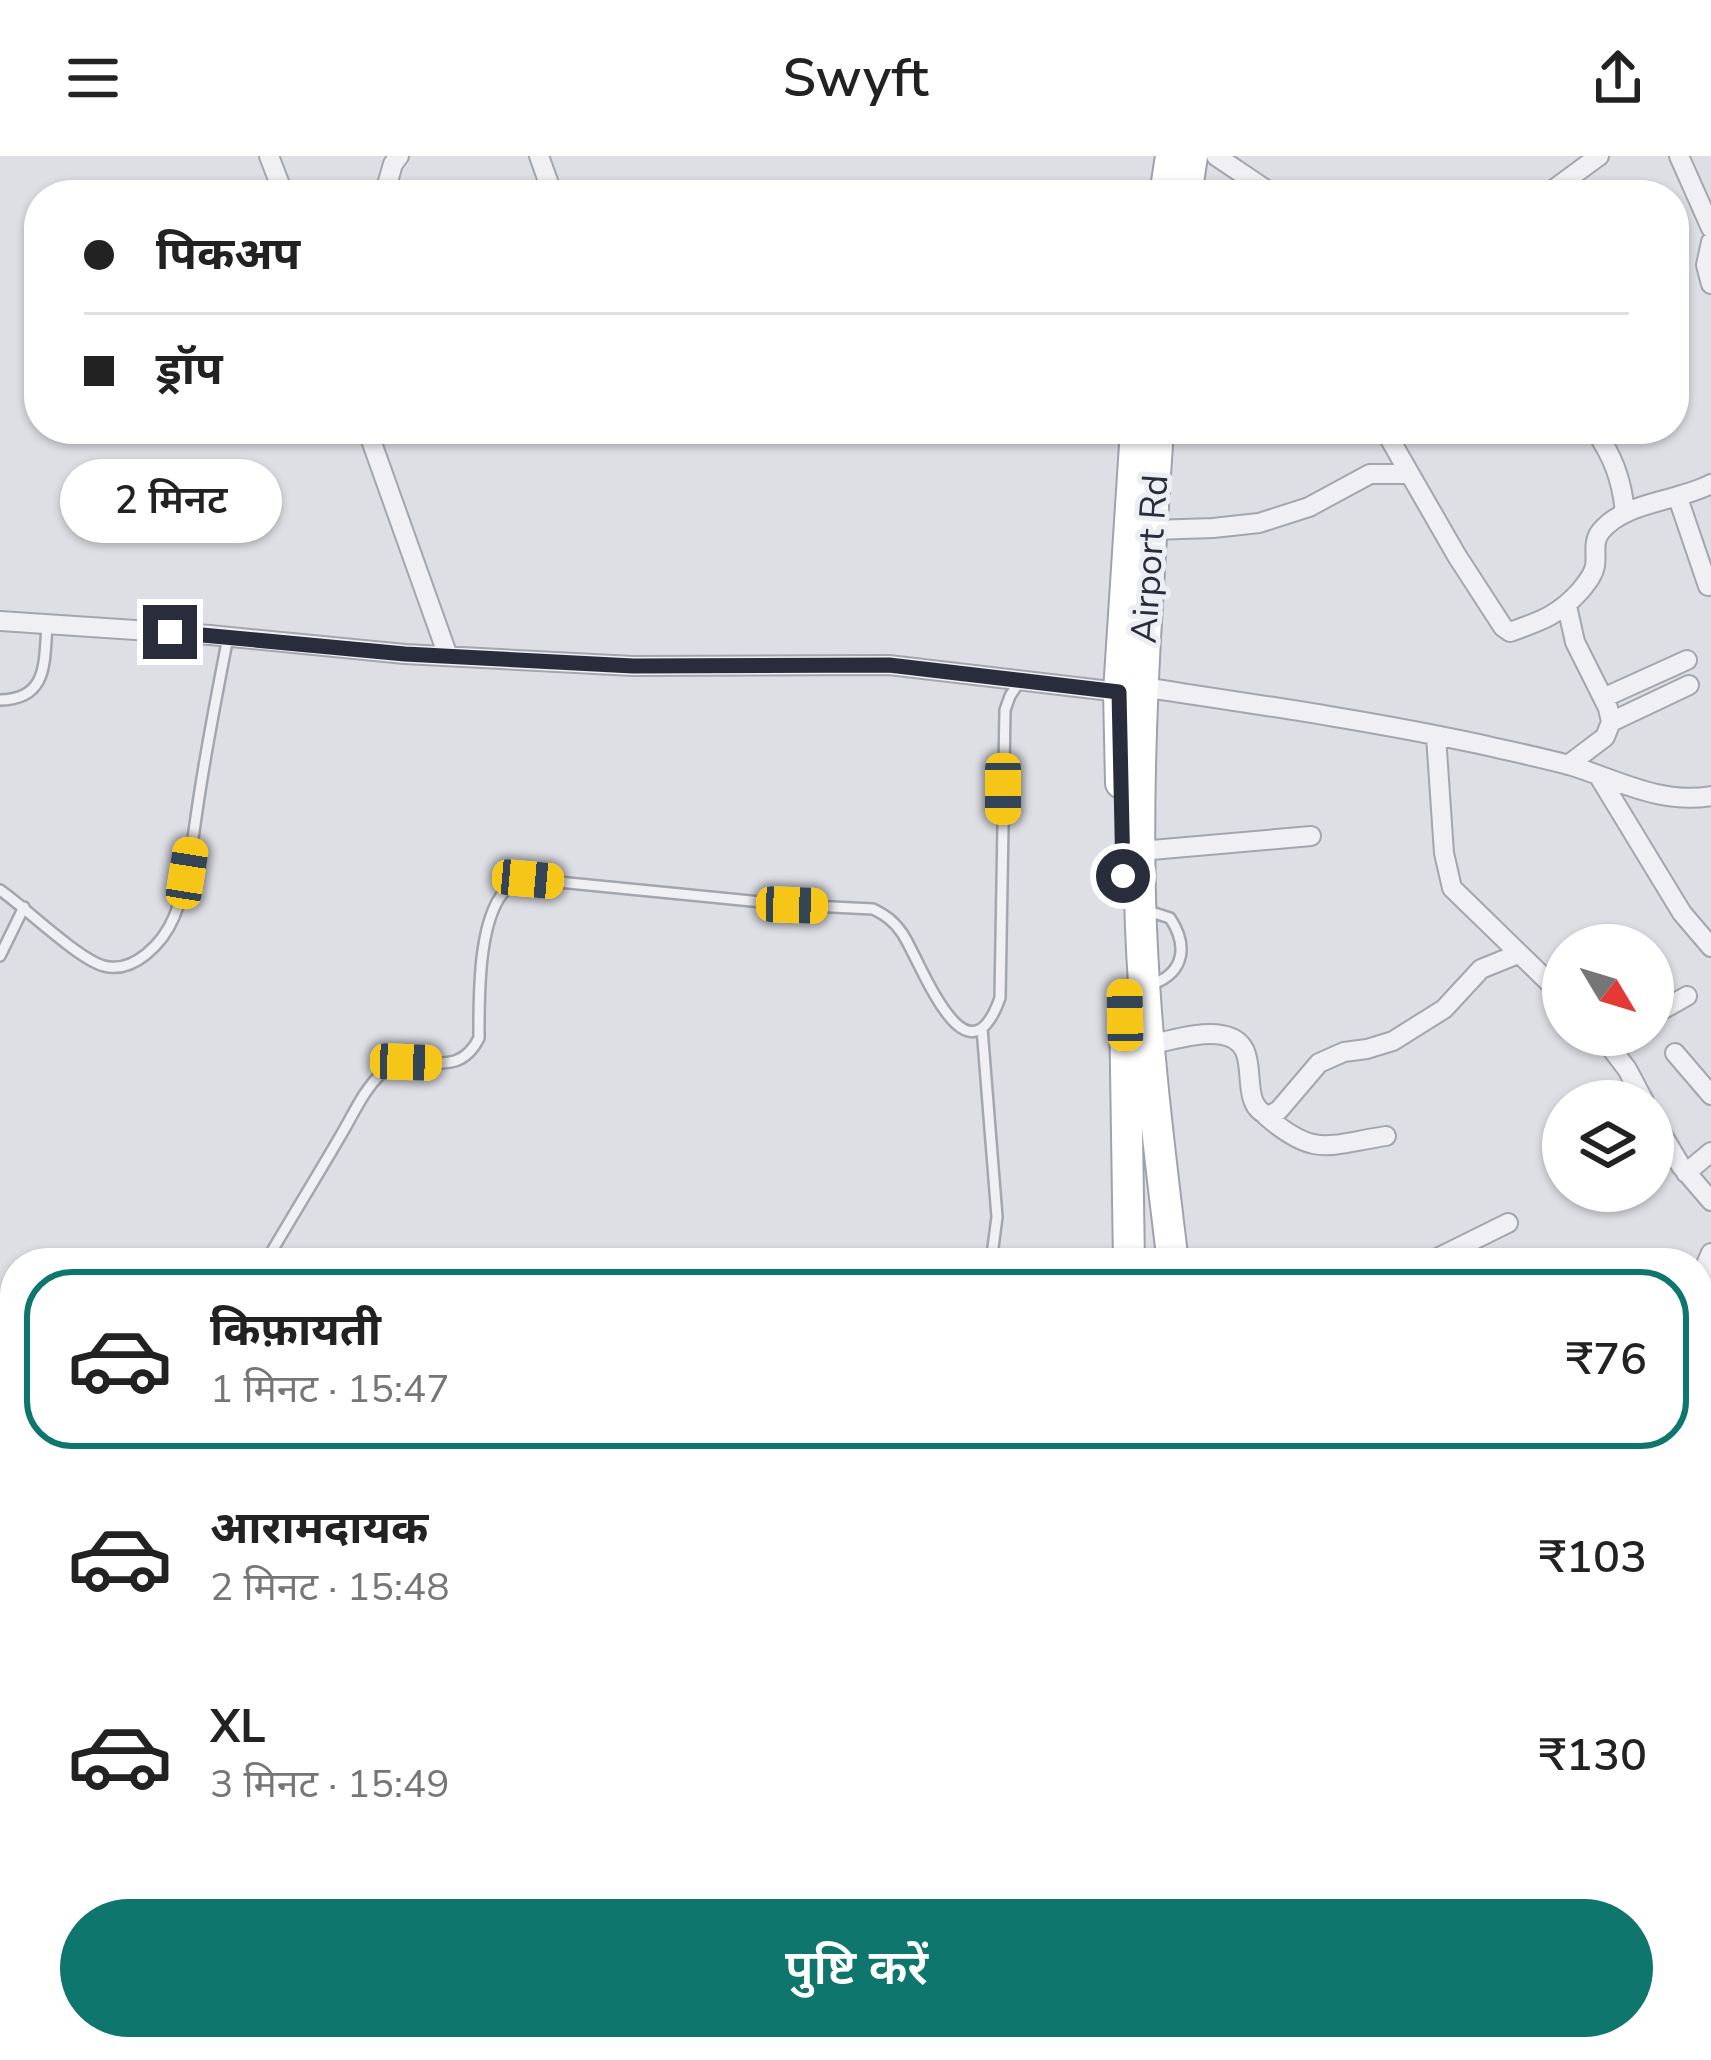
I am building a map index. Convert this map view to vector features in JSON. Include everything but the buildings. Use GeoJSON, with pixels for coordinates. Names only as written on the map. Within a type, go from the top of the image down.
{"type":"FeatureCollection","features":[{"type":"Feature","properties":{"kind":"main road"},"geometry":{"type":"LineString","coordinates":[[1129,1248],[1136,444]]}},
{"type":"Feature","properties":{"kind":"main road","name":"Airport Rd"},"geometry":{"type":"LineString","coordinates":[[1157,444],[1152,530],[1131,689],[1147,1045],[1170,1248]]}},
{"type":"Feature","properties":{"kind":"street"},"geometry":{"type":"LineString","coordinates":[[1566,180],[1599,156]]}},
{"type":"Feature","properties":{"kind":"street"},"geometry":{"type":"LineString","coordinates":[[1679,156],[1711,228]]}},
{"type":"Feature","properties":{"kind":"street"},"geometry":{"type":"LineString","coordinates":[[1226,158],[1255,180]]}},
{"type":"Feature","properties":{"kind":"street"},"geometry":{"type":"LineString","coordinates":[[1711,242],[1706,265],[1711,284]]}},
{"type":"Feature","properties":{"kind":"street"},"geometry":{"type":"LineString","coordinates":[[373,444],[448,656]]}},
{"type":"Feature","properties":{"kind":"street"},"geometry":{"type":"LineString","coordinates":[[1392,444],[1503,627],[1514,631],[1567,606],[1593,574],[1599,534],[1625,513],[1711,484]]}},
{"type":"Feature","properties":{"kind":"street"},"geometry":{"type":"LineString","coordinates":[[1605,444],[1620,477],[1625,513]]}},
{"type":"Feature","properties":{"kind":"street"},"geometry":{"type":"LineString","coordinates":[[1152,530],[1259,523],[1309,507],[1370,474],[1408,474]]}},
{"type":"Feature","properties":{"kind":"street"},"geometry":{"type":"LineString","coordinates":[[1678,498],[1708,586]]}},
{"type":"Feature","properties":{"kind":"street"},"geometry":{"type":"LineString","coordinates":[[1567,606],[1575,642],[1611,722],[1605,737],[1568,765]]}},
{"type":"Feature","properties":{"kind":"street"},"geometry":{"type":"LineString","coordinates":[[0,621],[633,666],[889,665],[1131,689],[1340,717],[1568,765],[1655,795],[1711,796]]}},
{"type":"Feature","properties":{"kind":"street"},"geometry":{"type":"LineString","coordinates":[[1603,698],[1688,660]]}},
{"type":"Feature","properties":{"kind":"street"},"geometry":{"type":"LineString","coordinates":[[1611,722],[1690,685]]}},
{"type":"Feature","properties":{"kind":"street"},"geometry":{"type":"LineString","coordinates":[[1436,736],[1449,880],[1459,897],[1542,976]]}},
{"type":"Feature","properties":{"kind":"street"},"geometry":{"type":"LineString","coordinates":[[1598,775],[1682,913],[1711,947]]}},
{"type":"Feature","properties":{"kind":"street"},"geometry":{"type":"LineString","coordinates":[[1140,851],[1311,836]]}},
{"type":"Feature","properties":{"kind":"street"},"geometry":{"type":"LineString","coordinates":[[1266,1116],[1279,1110],[1319,1063],[1393,1041],[1444,1009],[1481,969],[1518,954]]}},
{"type":"Feature","properties":{"kind":"street"},"geometry":{"type":"LineString","coordinates":[[1674,1003],[1687,996]]}},
{"type":"Feature","properties":{"kind":"street"},"geometry":{"type":"LineString","coordinates":[[1147,1045],[1219,1034],[1238,1041],[1248,1057],[1253,1106],[1295,1139],[1318,1146],[1387,1136]]}},
{"type":"Feature","properties":{"kind":"street"},"geometry":{"type":"LineString","coordinates":[[1675,1053],[1711,1095]]}},
{"type":"Feature","properties":{"kind":"street"},"geometry":{"type":"LineString","coordinates":[[1686,1173],[1711,1152]]}},
{"type":"Feature","properties":{"kind":"street"},"geometry":{"type":"LineString","coordinates":[[1674,1156],[1711,1201]]}},
{"type":"Feature","properties":{"kind":"street"},"geometry":{"type":"LineString","coordinates":[[1457,1248],[1508,1223]]}},
{"type":"Feature","properties":{"kind":"lane"},"geometry":{"type":"LineString","coordinates":[[0,700],[14,700],[34,689],[44,666],[47,624]]}},
{"type":"Feature","properties":{"kind":"lane"},"geometry":{"type":"LineString","coordinates":[[0,890],[86,958],[110,968],[133,964],[161,938],[173,920],[187,873],[228,637]]}},
{"type":"Feature","properties":{"kind":"lane"},"geometry":{"type":"LineString","coordinates":[[274,1248],[382,1073],[406,1062],[451,1064],[474,1049],[479,1038],[488,924],[496,903],[511,885],[528,879],[873,909],[900,930],[934,998],[950,1016],[966,1030],[982,1028],[1000,998],[1005,710],[1020,681]]}},
{"type":"Feature","properties":{"kind":"lane"},"geometry":{"type":"LineString","coordinates":[[0,956],[24,907]]}},
{"type":"Feature","properties":{"kind":"lane"},"geometry":{"type":"LineString","coordinates":[[982,1028],[997,1217],[993,1248]]}},
{"type":"Feature","properties":{"kind":"route"},"geometry":{"type":"LineString","coordinates":[[170,632],[405,654],[633,666],[889,665],[1119,692],[1123,876]]}}]}
